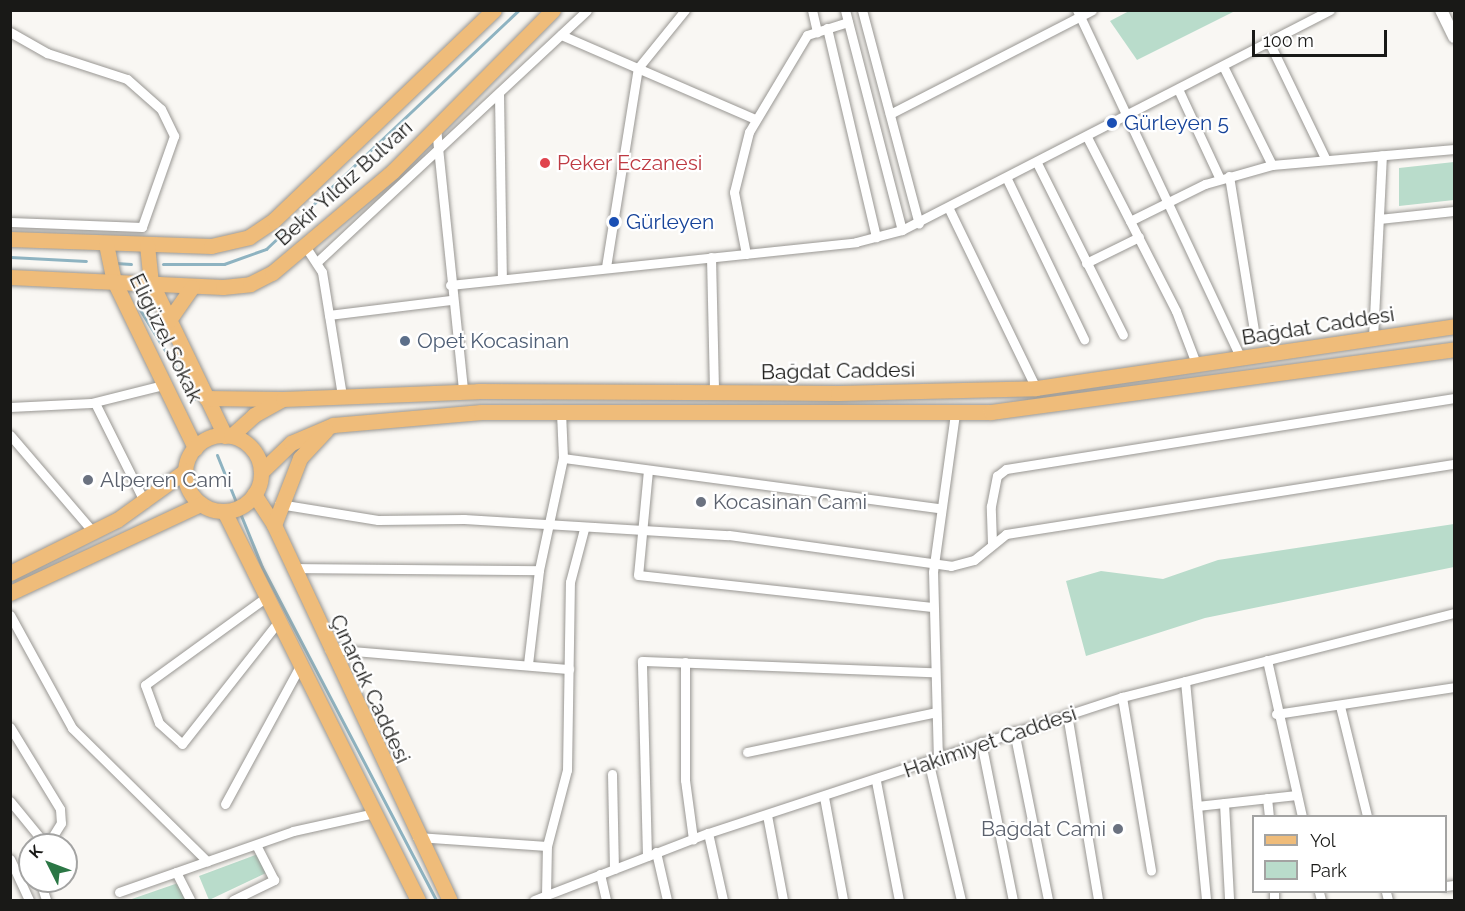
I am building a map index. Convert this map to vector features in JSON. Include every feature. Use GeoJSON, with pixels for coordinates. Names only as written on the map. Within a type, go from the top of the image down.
{"type":"FeatureCollection","features":[{"type":"Feature","properties":{"kind":"main road","name":"Bekir Yıldız Bulvarı"},"geometry":{"type":"LineString","coordinates":[[10,239],[220,246],[258,232],[494,10]]}},
{"type":"Feature","properties":{"kind":"main road","name":"Bekir Yıldız Bulvarı"},"geometry":{"type":"LineString","coordinates":[[10,277],[151,282],[192,287],[250,284],[307,249],[436,128],[553,10]]}},
{"type":"Feature","properties":{"kind":"main road","name":"Eligüzel Sokak"},"geometry":{"type":"LineString","coordinates":[[106,244],[114,281],[167,384],[195,448]]}},
{"type":"Feature","properties":{"kind":"main road","name":"Eligüzel Sokak"},"geometry":{"type":"LineString","coordinates":[[147,245],[151,282],[228,436]]}},
{"type":"Feature","properties":{"kind":"main road"},"geometry":{"type":"LineString","coordinates":[[169,320],[192,287]]}},
{"type":"Feature","properties":{"kind":"main road","name":"Bağdat Caddesi"},"geometry":{"type":"LineString","coordinates":[[207,398],[283,399],[463,391],[714,392],[1036,388],[1197,366],[1455,326]]}},
{"type":"Feature","properties":{"kind":"main road","name":"Bağdat Caddesi"},"geometry":{"type":"LineString","coordinates":[[261,472],[291,442],[333,425],[481,412],[955,413],[1188,389],[1455,348]]}},
{"type":"Feature","properties":{"kind":"main road"},"geometry":{"type":"LineString","coordinates":[[10,573],[93,532],[145,503],[185,471],[195,448],[228,436],[283,399]]}},
{"type":"Feature","properties":{"kind":"main road"},"geometry":{"type":"LineString","coordinates":[[274,525],[279,504],[300,458],[333,425]]}},
{"type":"Feature","properties":{"kind":"main road"},"geometry":{"type":"LineString","coordinates":[[10,593],[201,504],[224,511],[254,494],[261,472],[252,449],[228,436]]}},
{"type":"Feature","properties":{"kind":"main road"},"geometry":{"type":"LineString","coordinates":[[185,471],[201,504]]}},
{"type":"Feature","properties":{"kind":"main road","name":"Çınarcık Caddesi"},"geometry":{"type":"LineString","coordinates":[[254,494],[274,525],[290,568],[328,649],[417,837],[450,900]]}},
{"type":"Feature","properties":{"kind":"main road"},"geometry":{"type":"LineString","coordinates":[[224,511],[265,598],[418,900]]}},
{"type":"Feature","properties":{"kind":"street"},"geometry":{"type":"LineString","coordinates":[[317,262],[587,10]]}},
{"type":"Feature","properties":{"kind":"street"},"geometry":{"type":"LineString","coordinates":[[606,267],[638,68],[685,10]]}},
{"type":"Feature","properties":{"kind":"street"},"geometry":{"type":"LineString","coordinates":[[812,10],[817,32]]}},
{"type":"Feature","properties":{"kind":"street"},"geometry":{"type":"LineString","coordinates":[[845,10],[902,230]]}},
{"type":"Feature","properties":{"kind":"street"},"geometry":{"type":"LineString","coordinates":[[862,10],[919,224]]}},
{"type":"Feature","properties":{"kind":"street"},"geometry":{"type":"LineString","coordinates":[[890,114],[1079,13],[1092,10]]}},
{"type":"Feature","properties":{"kind":"street"},"geometry":{"type":"LineString","coordinates":[[450,285],[746,254],[876,237],[902,230],[919,224],[1037,164],[1330,10]]}},
{"type":"Feature","properties":{"kind":"street"},"geometry":{"type":"LineString","coordinates":[[1441,10],[1455,37]]}},
{"type":"Feature","properties":{"kind":"street"},"geometry":{"type":"LineString","coordinates":[[1079,13],[1169,200],[1241,359]]}},
{"type":"Feature","properties":{"kind":"street"},"geometry":{"type":"LineString","coordinates":[[746,254],[734,192],[740,155],[755,118],[807,35],[848,22]]}},
{"type":"Feature","properties":{"kind":"street"},"geometry":{"type":"LineString","coordinates":[[827,28],[876,237]]}},
{"type":"Feature","properties":{"kind":"street"},"geometry":{"type":"LineString","coordinates":[[10,32],[47,53],[127,79],[169,120],[173,147],[142,227],[147,245]]}},
{"type":"Feature","properties":{"kind":"street"},"geometry":{"type":"LineString","coordinates":[[561,35],[755,118]]}},
{"type":"Feature","properties":{"kind":"street"},"geometry":{"type":"LineString","coordinates":[[1269,42],[1326,160]]}},
{"type":"Feature","properties":{"kind":"street"},"geometry":{"type":"LineString","coordinates":[[1223,66],[1272,165]]}},
{"type":"Feature","properties":{"kind":"street"},"geometry":{"type":"LineString","coordinates":[[1178,89],[1224,178],[1254,331]]}},
{"type":"Feature","properties":{"kind":"street"},"geometry":{"type":"LineString","coordinates":[[499,94],[502,279]]}},
{"type":"Feature","properties":{"kind":"street"},"geometry":{"type":"LineString","coordinates":[[436,128],[450,285],[463,391]]}},
{"type":"Feature","properties":{"kind":"street"},"geometry":{"type":"LineString","coordinates":[[1088,136],[1139,237],[1197,366]]}},
{"type":"Feature","properties":{"kind":"street"},"geometry":{"type":"LineString","coordinates":[[1130,221],[1169,200],[1224,178],[1272,165],[1455,149]]}},
{"type":"Feature","properties":{"kind":"street"},"geometry":{"type":"LineString","coordinates":[[1373,338],[1382,155]]}},
{"type":"Feature","properties":{"kind":"street"},"geometry":{"type":"LineString","coordinates":[[1037,164],[1123,335]]}},
{"type":"Feature","properties":{"kind":"street"},"geometry":{"type":"LineString","coordinates":[[1007,179],[1084,339]]}},
{"type":"Feature","properties":{"kind":"street"},"geometry":{"type":"LineString","coordinates":[[949,209],[1036,388]]}},
{"type":"Feature","properties":{"kind":"street"},"geometry":{"type":"LineString","coordinates":[[1379,219],[1455,211]]}},
{"type":"Feature","properties":{"kind":"street"},"geometry":{"type":"LineString","coordinates":[[10,222],[142,227]]}},
{"type":"Feature","properties":{"kind":"street"},"geometry":{"type":"LineString","coordinates":[[1086,263],[1139,237]]}},
{"type":"Feature","properties":{"kind":"street"},"geometry":{"type":"LineString","coordinates":[[307,249],[317,262],[329,315],[342,396]]}},
{"type":"Feature","properties":{"kind":"street"},"geometry":{"type":"LineString","coordinates":[[711,257],[714,392]]}},
{"type":"Feature","properties":{"kind":"street"},"geometry":{"type":"LineString","coordinates":[[329,315],[452,300]]}},
{"type":"Feature","properties":{"kind":"street"},"geometry":{"type":"LineString","coordinates":[[10,407],[95,402],[167,384]]}},
{"type":"Feature","properties":{"kind":"street"},"geometry":{"type":"LineString","coordinates":[[992,543],[991,506],[998,476],[1006,469],[1455,398]]}},
{"type":"Feature","properties":{"kind":"street"},"geometry":{"type":"LineString","coordinates":[[95,402],[145,503]]}},
{"type":"Feature","properties":{"kind":"street"},"geometry":{"type":"LineString","coordinates":[[528,664],[539,570],[550,528],[563,458],[561,412]]}},
{"type":"Feature","properties":{"kind":"street"},"geometry":{"type":"LineString","coordinates":[[955,413],[939,508],[932,607],[936,712],[933,763],[961,900]]}},
{"type":"Feature","properties":{"kind":"street"},"geometry":{"type":"LineString","coordinates":[[10,435],[93,532]]}},
{"type":"Feature","properties":{"kind":"street"},"geometry":{"type":"LineString","coordinates":[[563,458],[939,508]]}},
{"type":"Feature","properties":{"kind":"street"},"geometry":{"type":"LineString","coordinates":[[279,504],[378,520],[465,519],[585,530],[641,528],[820,544],[936,562],[966,564],[1006,534],[1455,464]]}},
{"type":"Feature","properties":{"kind":"street"},"geometry":{"type":"LineString","coordinates":[[648,470],[638,575],[932,607]]}},
{"type":"Feature","properties":{"kind":"street"},"geometry":{"type":"LineString","coordinates":[[551,896],[547,846],[567,770],[570,582],[585,530]]}},
{"type":"Feature","properties":{"kind":"street"},"geometry":{"type":"LineString","coordinates":[[290,568],[539,570]]}},
{"type":"Feature","properties":{"kind":"street"},"geometry":{"type":"LineString","coordinates":[[265,598],[145,685],[159,723],[182,744],[278,622]]}},
{"type":"Feature","properties":{"kind":"street","name":"Hakimiyet Caddesi"},"geometry":{"type":"LineString","coordinates":[[534,900],[551,896],[600,874],[708,833],[933,763],[981,742],[1067,714],[1122,697],[1455,613]]}},
{"type":"Feature","properties":{"kind":"street"},"geometry":{"type":"LineString","coordinates":[[10,615],[72,728],[207,861]]}},
{"type":"Feature","properties":{"kind":"street"},"geometry":{"type":"LineString","coordinates":[[328,649],[569,669]]}},
{"type":"Feature","properties":{"kind":"street"},"geometry":{"type":"LineString","coordinates":[[1267,660],[1276,714],[1302,815]]}},
{"type":"Feature","properties":{"kind":"street"},"geometry":{"type":"LineString","coordinates":[[667,900],[652,854],[642,662],[933,672]]}},
{"type":"Feature","properties":{"kind":"street"},"geometry":{"type":"LineString","coordinates":[[685,662],[685,780],[693,839]]}},
{"type":"Feature","properties":{"kind":"street"},"geometry":{"type":"LineString","coordinates":[[225,804],[300,666]]}},
{"type":"Feature","properties":{"kind":"street"},"geometry":{"type":"LineString","coordinates":[[1185,681],[1206,900]]}},
{"type":"Feature","properties":{"kind":"street"},"geometry":{"type":"LineString","coordinates":[[1276,714],[1455,687]]}},
{"type":"Feature","properties":{"kind":"street"},"geometry":{"type":"LineString","coordinates":[[1122,697],[1151,871]]}},
{"type":"Feature","properties":{"kind":"street"},"geometry":{"type":"LineString","coordinates":[[1340,706],[1367,815]]}},
{"type":"Feature","properties":{"kind":"street"},"geometry":{"type":"LineString","coordinates":[[747,753],[936,712]]}},
{"type":"Feature","properties":{"kind":"street"},"geometry":{"type":"LineString","coordinates":[[1067,714],[1098,900]]}},
{"type":"Feature","properties":{"kind":"street"},"geometry":{"type":"LineString","coordinates":[[10,728],[60,809],[61,823],[54,833]]}},
{"type":"Feature","properties":{"kind":"street"},"geometry":{"type":"LineString","coordinates":[[1014,731],[1048,900]]}},
{"type":"Feature","properties":{"kind":"street"},"geometry":{"type":"LineString","coordinates":[[981,742],[1013,900]]}},
{"type":"Feature","properties":{"kind":"street"},"geometry":{"type":"LineString","coordinates":[[612,774],[614,869]]}},
{"type":"Feature","properties":{"kind":"street"},"geometry":{"type":"LineString","coordinates":[[876,781],[898,900]]}},
{"type":"Feature","properties":{"kind":"street"},"geometry":{"type":"LineString","coordinates":[[1197,806],[1296,795]]}},
{"type":"Feature","properties":{"kind":"street"},"geometry":{"type":"LineString","coordinates":[[824,797],[843,900]]}},
{"type":"Feature","properties":{"kind":"street"},"geometry":{"type":"LineString","coordinates":[[1267,798],[1269,815]]}},
{"type":"Feature","properties":{"kind":"street"},"geometry":{"type":"LineString","coordinates":[[10,801],[36,833]]}},
{"type":"Feature","properties":{"kind":"street"},"geometry":{"type":"LineString","coordinates":[[1224,803],[1229,900]]}},
{"type":"Feature","properties":{"kind":"street"},"geometry":{"type":"LineString","coordinates":[[119,892],[256,845],[374,813]]}},
{"type":"Feature","properties":{"kind":"street"},"geometry":{"type":"LineString","coordinates":[[767,815],[783,900]]}},
{"type":"Feature","properties":{"kind":"street"},"geometry":{"type":"LineString","coordinates":[[708,833],[723,900]]}},
{"type":"Feature","properties":{"kind":"street"},"geometry":{"type":"LineString","coordinates":[[417,837],[547,846]]}},
{"type":"Feature","properties":{"kind":"street"},"geometry":{"type":"LineString","coordinates":[[232,900],[274,880],[256,845]]}},
{"type":"Feature","properties":{"kind":"street"},"geometry":{"type":"LineString","coordinates":[[10,859],[15,879],[29,900]]}},
{"type":"Feature","properties":{"kind":"street"},"geometry":{"type":"LineString","coordinates":[[176,872],[190,900]]}},
{"type":"Feature","properties":{"kind":"street"},"geometry":{"type":"LineString","coordinates":[[600,874],[606,900]]}},
{"type":"Feature","properties":{"kind":"green space"},"geometry":{"type":"Polygon","coordinates":[[[1131,10],[1235,11],[1137,60],[1110,21],[1131,10]]]}},
{"type":"Feature","properties":{"kind":"green space"},"geometry":{"type":"Polygon","coordinates":[[[1454,162],[1454,200],[1399,206],[1399,168],[1454,162]]]}},
{"type":"Feature","properties":{"kind":"green space"},"geometry":{"type":"Polygon","coordinates":[[[1454,524],[1454,567],[1205,618],[1086,656],[1066,581],[1101,571],[1163,579],[1218,560],[1454,524]]]}},
{"type":"Feature","properties":{"kind":"green space"},"geometry":{"type":"Polygon","coordinates":[[[258,854],[268,872],[209,900],[199,876],[258,854]]]}},
{"type":"Feature","properties":{"kind":"green space"},"geometry":{"type":"Polygon","coordinates":[[[181,882],[190,900],[129,900],[181,882]]]}},
{"type":"Feature","properties":{"kind":"waterway"},"geometry":{"type":"LineString","coordinates":[[163,264],[224,264],[266,249],[519,10]]}},
{"type":"Feature","properties":{"kind":"waterway"},"geometry":{"type":"LineString","coordinates":[[10,257],[86,261]]}},
{"type":"Feature","properties":{"kind":"waterway"},"geometry":{"type":"LineString","coordinates":[[115,263],[131,264]]}},
{"type":"Feature","properties":{"kind":"waterway"},"geometry":{"type":"LineString","coordinates":[[137,305],[195,399]]}},
{"type":"Feature","properties":{"kind":"waterway"},"geometry":{"type":"LineString","coordinates":[[217,455],[236,502]]}},
{"type":"Feature","properties":{"kind":"waterway"},"geometry":{"type":"LineString","coordinates":[[240,513],[262,567],[436,900]]}},
{"type":"Feature","properties":{"kind":"place","name":"Gürleyen 5"},"geometry":{"type":"Point","coordinates":[1112,123]}},
{"type":"Feature","properties":{"kind":"place","name":"Peker Eczanesi"},"geometry":{"type":"Point","coordinates":[545,163]}},
{"type":"Feature","properties":{"kind":"place","name":"Gürleyen"},"geometry":{"type":"Point","coordinates":[614,222]}},
{"type":"Feature","properties":{"kind":"place","name":"Opet Kocasinan"},"geometry":{"type":"Point","coordinates":[405,341]}},
{"type":"Feature","properties":{"kind":"place","name":"Alperen Cami"},"geometry":{"type":"Point","coordinates":[88,480]}},
{"type":"Feature","properties":{"kind":"place","name":"Kocasinan Cami"},"geometry":{"type":"Point","coordinates":[701,502]}},
{"type":"Feature","properties":{"kind":"place","name":"Bağdat Cami"},"geometry":{"type":"Point","coordinates":[1118,829]}}]}
